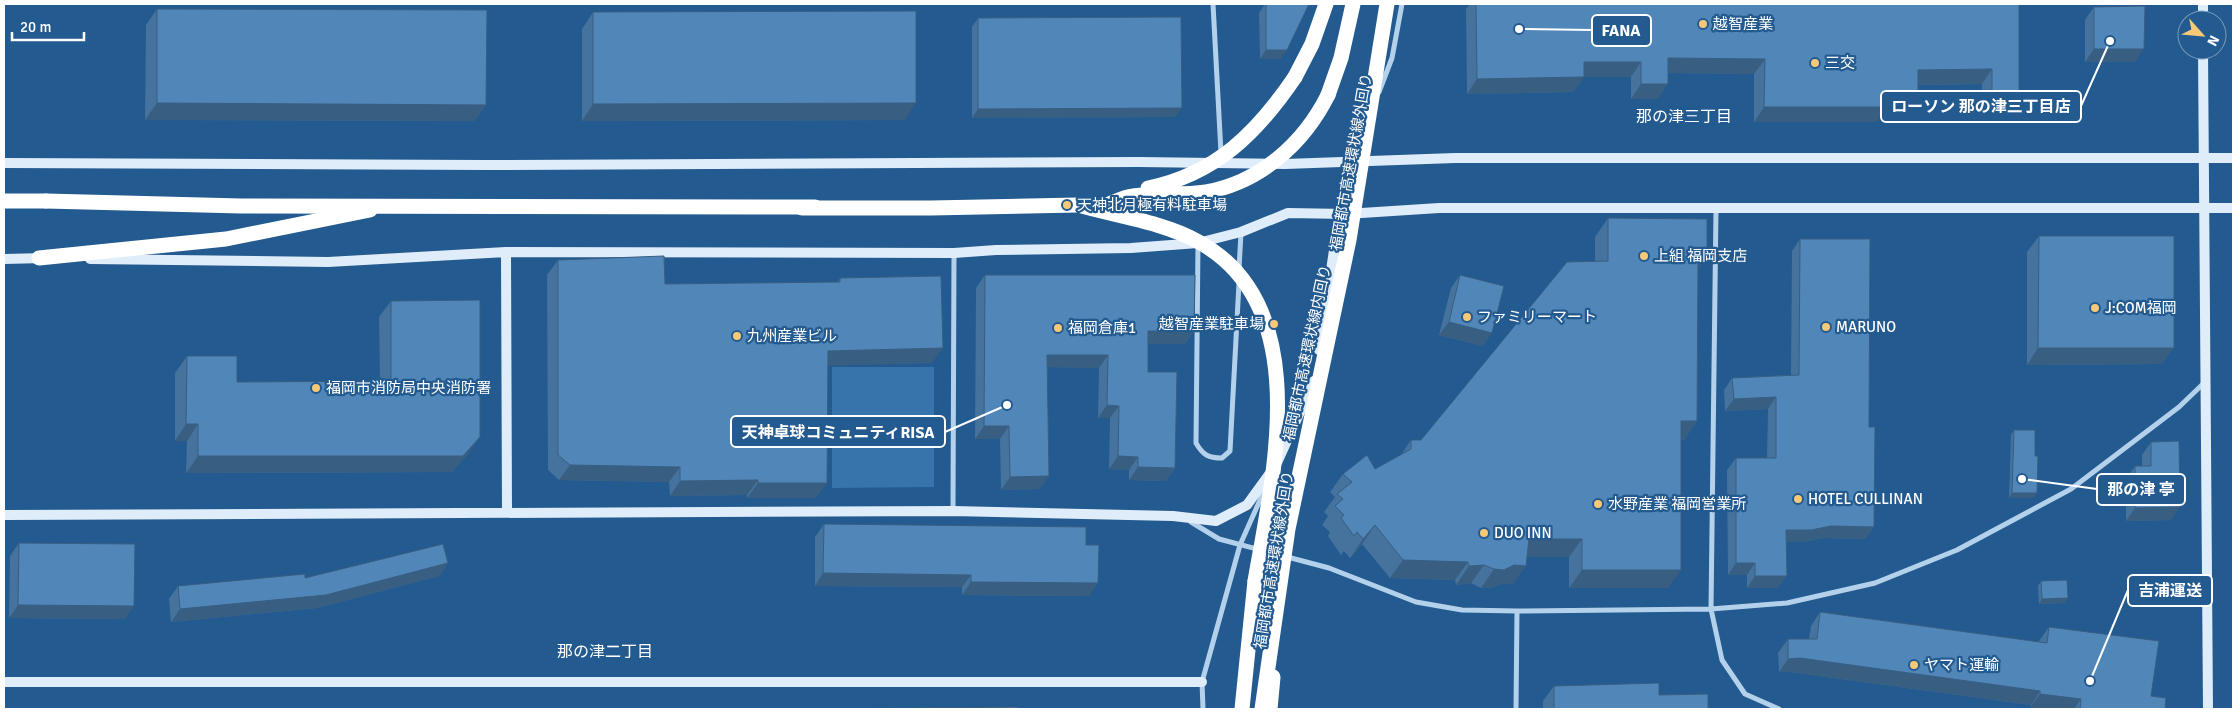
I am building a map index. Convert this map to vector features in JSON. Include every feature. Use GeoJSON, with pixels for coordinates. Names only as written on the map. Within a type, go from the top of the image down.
{"type":"FeatureCollection","features":[{"type":"Feature","properties":{"kind":"highway"},"geometry":{"type":"LineString","coordinates":[[1078,205],[1124,191],[1143,189],[1182,180],[1233,149],[1267,116],[1295,78],[1312,44],[1326,4]]}},
{"type":"Feature","properties":{"kind":"highway"},"geometry":{"type":"LineString","coordinates":[[4,201],[261,206],[1104,206],[1132,196],[1208,191],[1248,178],[1282,156],[1316,119],[1328,95],[1341,58],[1353,4]]}},
{"type":"Feature","properties":{"kind":"highway","name":"福岡都市高速環状線内回り"},"geometry":{"type":"LineString","coordinates":[[1262,709],[1288,529],[1349,240],[1387,4]]}},
{"type":"Feature","properties":{"kind":"highway","name":"福岡都市高速環状線外回り"},"geometry":{"type":"LineString","coordinates":[[1270,709],[1275,658],[1294,534],[1324,382],[1356,241],[1394,4]]}},
{"type":"Feature","properties":{"kind":"highway"},"geometry":{"type":"LineString","coordinates":[[39,258],[226,239],[412,202],[627,204],[768,208],[1078,205],[1158,226],[1198,241],[1238,274],[1262,312],[1275,352],[1276,445],[1255,581],[1242,709]]}},
{"type":"Feature","properties":{"kind":"highway"},"geometry":{"type":"LineString","coordinates":[[1104,206],[1176,235],[1212,256],[1244,291],[1266,340],[1275,378],[1278,427],[1254,582],[1242,709]]}},
{"type":"Feature","properties":{"kind":"street"},"geometry":{"type":"LineString","coordinates":[[1213,4],[1221,161]]}},
{"type":"Feature","properties":{"kind":"street"},"geometry":{"type":"LineString","coordinates":[[1203,709],[1202,682],[1240,545],[1314,380],[1336,237],[1346,214],[1362,162],[1365,136],[1392,58],[1402,4]]}},
{"type":"Feature","properties":{"kind":"street"},"geometry":{"type":"LineString","coordinates":[[2203,60],[2208,709]]}},
{"type":"Feature","properties":{"kind":"street"},"geometry":{"type":"LineString","coordinates":[[4,163],[505,165],[1221,161],[1285,164],[1454,158],[2233,158]]}},
{"type":"Feature","properties":{"kind":"street"},"geometry":{"type":"LineString","coordinates":[[4,259],[328,262],[506,252],[954,253],[996,250],[1131,248],[1198,243],[1241,232],[1288,212],[1346,214],[1439,208],[2233,208]]}},
{"type":"Feature","properties":{"kind":"street"},"geometry":{"type":"LineString","coordinates":[[1716,209],[1711,609],[1722,660],[1745,694],[1779,709]]}},
{"type":"Feature","properties":{"kind":"street"},"geometry":{"type":"LineString","coordinates":[[1198,243],[1196,443],[1202,453],[1211,458],[1222,458],[1230,450],[1241,232]]}},
{"type":"Feature","properties":{"kind":"street"},"geometry":{"type":"LineString","coordinates":[[506,252],[507,512]]}},
{"type":"Feature","properties":{"kind":"street"},"geometry":{"type":"LineString","coordinates":[[953,511],[954,253]]}},
{"type":"Feature","properties":{"kind":"street"},"geometry":{"type":"LineString","coordinates":[[1173,516],[1196,523],[1219,539],[1329,568],[1416,602],[1462,610],[1517,612],[1711,609],[1788,603],[1875,583],[1957,550],[2071,488],[2179,406],[2205,382]]}},
{"type":"Feature","properties":{"kind":"street"},"geometry":{"type":"LineString","coordinates":[[4,515],[953,511],[1173,516],[1216,521],[1247,505],[1276,465]]}},
{"type":"Feature","properties":{"kind":"street"},"geometry":{"type":"LineString","coordinates":[[1516,709],[1517,612]]}},
{"type":"Feature","properties":{"kind":"street"},"geometry":{"type":"LineString","coordinates":[[4,682],[1202,682]]}},
{"type":"Feature","properties":{"kind":"shaded area"},"geometry":{"type":"Polygon","coordinates":[[[832,367],[934,367],[934,487],[832,488],[832,367]]]}},
{"type":"Feature","properties":{"kind":"building"},"geometry":{"type":"Polygon","coordinates":[[[1266,4],[1309,4],[1287,50],[1266,50],[1266,4]]]}},
{"type":"Feature","properties":{"kind":"building"},"geometry":{"type":"Polygon","coordinates":[[[1476,4],[2019,4],[2019,98],[1992,99],[1992,69],[1918,70],[1918,97],[1887,97],[1887,107],[1764,107],[1765,59],[1668,58],[1668,84],[1641,84],[1641,62],[1584,62],[1584,77],[1477,79],[1476,4]]]}},
{"type":"Feature","properties":{"kind":"building"},"geometry":{"type":"Polygon","coordinates":[[[2145,6],[2144,49],[2094,49],[2094,7],[2145,6]]]}},
{"type":"Feature","properties":{"kind":"building"},"geometry":{"type":"Polygon","coordinates":[[[157,9],[487,10],[486,105],[157,103],[157,9]]]}},
{"type":"Feature","properties":{"kind":"building"},"geometry":{"type":"Polygon","coordinates":[[[916,11],[916,103],[593,104],[593,12],[916,11]]]}},
{"type":"Feature","properties":{"kind":"building"},"geometry":{"type":"Polygon","coordinates":[[[1181,17],[1182,108],[978,109],[978,18],[1181,17]]]}},
{"type":"Feature","properties":{"kind":"building"},"geometry":{"type":"Polygon","coordinates":[[[1608,218],[1707,219],[1707,256],[1698,256],[1697,421],[1681,421],[1681,570],[1582,570],[1582,539],[1529,539],[1526,566],[1514,565],[1504,570],[1484,565],[1469,566],[1468,562],[1403,560],[1375,525],[1363,539],[1357,532],[1354,536],[1341,518],[1344,515],[1335,506],[1343,499],[1337,494],[1352,482],[1343,474],[1367,455],[1375,469],[1411,449],[1411,440],[1421,440],[1567,262],[1608,261],[1608,218]]]}},
{"type":"Feature","properties":{"kind":"building","name":"J:COM福岡"},"geometry":{"type":"Polygon","coordinates":[[[2039,236],[2174,236],[2174,348],[2038,348],[2039,236]]]}},
{"type":"Feature","properties":{"kind":"building"},"geometry":{"type":"Polygon","coordinates":[[[1800,239],[1870,239],[1869,427],[1875,427],[1874,527],[1831,526],[1811,530],[1786,530],[1787,576],[1755,576],[1755,563],[1736,563],[1736,458],[1776,458],[1776,397],[1734,399],[1732,378],[1799,375],[1800,239]]]}},
{"type":"Feature","properties":{"kind":"building"},"geometry":{"type":"Polygon","coordinates":[[[664,256],[665,284],[840,282],[840,278],[941,276],[943,348],[828,351],[827,483],[758,483],[758,480],[680,481],[680,467],[570,465],[558,455],[558,260],[664,256]]]}},
{"type":"Feature","properties":{"kind":"building"},"geometry":{"type":"Polygon","coordinates":[[[985,275],[1195,275],[1194,331],[1148,331],[1148,372],[1177,372],[1175,468],[1138,467],[1138,457],[1118,456],[1119,406],[1107,405],[1108,355],[1047,355],[1049,476],[1010,477],[1009,426],[984,426],[985,275]]]}},
{"type":"Feature","properties":{"kind":"building"},"geometry":{"type":"Polygon","coordinates":[[[1460,275],[1504,286],[1492,333],[1449,322],[1460,275]]]}},
{"type":"Feature","properties":{"kind":"building"},"geometry":{"type":"Polygon","coordinates":[[[480,300],[480,437],[463,456],[198,456],[198,424],[186,424],[187,356],[237,356],[237,382],[391,381],[391,301],[480,300]]]}},
{"type":"Feature","properties":{"kind":"building"},"geometry":{"type":"Polygon","coordinates":[[[2014,430],[2035,430],[2035,456],[2038,456],[2037,493],[2012,493],[2014,430]]]}},
{"type":"Feature","properties":{"kind":"building"},"geometry":{"type":"Polygon","coordinates":[[[2179,441],[2180,507],[2135,508],[2135,466],[2151,466],[2151,442],[2179,441]]]}},
{"type":"Feature","properties":{"kind":"building"},"geometry":{"type":"Polygon","coordinates":[[[824,524],[1086,527],[1086,545],[1099,545],[1098,583],[971,582],[971,575],[823,573],[824,524]]]}},
{"type":"Feature","properties":{"kind":"building"},"geometry":{"type":"Polygon","coordinates":[[[19,543],[135,544],[134,606],[18,605],[19,543]]]}},
{"type":"Feature","properties":{"kind":"building"},"geometry":{"type":"Polygon","coordinates":[[[443,544],[448,563],[326,595],[180,609],[178,586],[305,574],[305,578],[443,544]]]}},
{"type":"Feature","properties":{"kind":"building"},"geometry":{"type":"Polygon","coordinates":[[[2067,580],[2068,598],[2042,599],[2041,581],[2067,580]]]}},
{"type":"Feature","properties":{"kind":"building"},"geometry":{"type":"Polygon","coordinates":[[[1820,612],[2047,643],[2049,627],[2159,641],[2151,696],[2166,698],[2165,709],[2080,709],[2081,699],[2040,694],[2040,691],[1800,658],[1788,659],[1788,639],[1817,639],[1820,612]]]}},
{"type":"Feature","properties":{"kind":"building"},"geometry":{"type":"Polygon","coordinates":[[[1659,683],[1659,695],[1708,694],[1708,709],[1554,709],[1554,686],[1659,683]]]}},
{"type":"Feature","properties":{"kind":"building"},"geometry":{"type":"Polygon","coordinates":[[[1018,707],[1018,709],[829,709],[1018,707]]]}},
{"type":"Feature","properties":{"kind":"place","name":"越智産業"},"geometry":{"type":"Point","coordinates":[1703,24]}},
{"type":"Feature","properties":{"kind":"place","name":"FANA"},"geometry":{"type":"Point","coordinates":[1519,29]}},
{"type":"Feature","properties":{"kind":"place","name":"ローソン 那の津三丁目店"},"geometry":{"type":"Point","coordinates":[2110,41]}},
{"type":"Feature","properties":{"kind":"place","name":"三交"},"geometry":{"type":"Point","coordinates":[1815,63]}},
{"type":"Feature","properties":{"kind":"place","name":"天神北月極有料駐車場"},"geometry":{"type":"Point","coordinates":[1067,205]}},
{"type":"Feature","properties":{"kind":"place","name":"上組 福岡支店"},"geometry":{"type":"Point","coordinates":[1644,256]}},
{"type":"Feature","properties":{"kind":"place","name":"J:COM福岡"},"geometry":{"type":"Point","coordinates":[2095,308]}},
{"type":"Feature","properties":{"kind":"place","name":"ファミリーマート"},"geometry":{"type":"Point","coordinates":[1467,317]}},
{"type":"Feature","properties":{"kind":"place","name":"越智産業駐車場"},"geometry":{"type":"Point","coordinates":[1274,324]}},
{"type":"Feature","properties":{"kind":"place","name":"MARUNO"},"geometry":{"type":"Point","coordinates":[1826,327]}},
{"type":"Feature","properties":{"kind":"place","name":"福岡倉庫1"},"geometry":{"type":"Point","coordinates":[1058,328]}},
{"type":"Feature","properties":{"kind":"place","name":"九州産業ビル"},"geometry":{"type":"Point","coordinates":[737,336]}},
{"type":"Feature","properties":{"kind":"place","name":"福岡市消防局中央消防署"},"geometry":{"type":"Point","coordinates":[316,388]}},
{"type":"Feature","properties":{"kind":"place","name":"天神卓球コミュニティRISA"},"geometry":{"type":"Point","coordinates":[1007,405]}},
{"type":"Feature","properties":{"kind":"place","name":"那の津 亭"},"geometry":{"type":"Point","coordinates":[2022,479]}},
{"type":"Feature","properties":{"kind":"place","name":"HOTEL CULLINAN"},"geometry":{"type":"Point","coordinates":[1798,499]}},
{"type":"Feature","properties":{"kind":"place","name":"水野産業 福岡営業所"},"geometry":{"type":"Point","coordinates":[1598,504]}},
{"type":"Feature","properties":{"kind":"place","name":"DUO INN"},"geometry":{"type":"Point","coordinates":[1484,533]}},
{"type":"Feature","properties":{"kind":"place","name":"ヤマト運輸"},"geometry":{"type":"Point","coordinates":[1914,665]}},
{"type":"Feature","properties":{"kind":"place","name":"吉浦運送"},"geometry":{"type":"Point","coordinates":[2090,681]}},
{"type":"Feature","properties":{"kind":"district","name":"那の津三丁目"},"geometry":{"type":"Point","coordinates":[1684,116]}},
{"type":"Feature","properties":{"kind":"district","name":"那の津二丁目"},"geometry":{"type":"Point","coordinates":[605,651]}}]}
